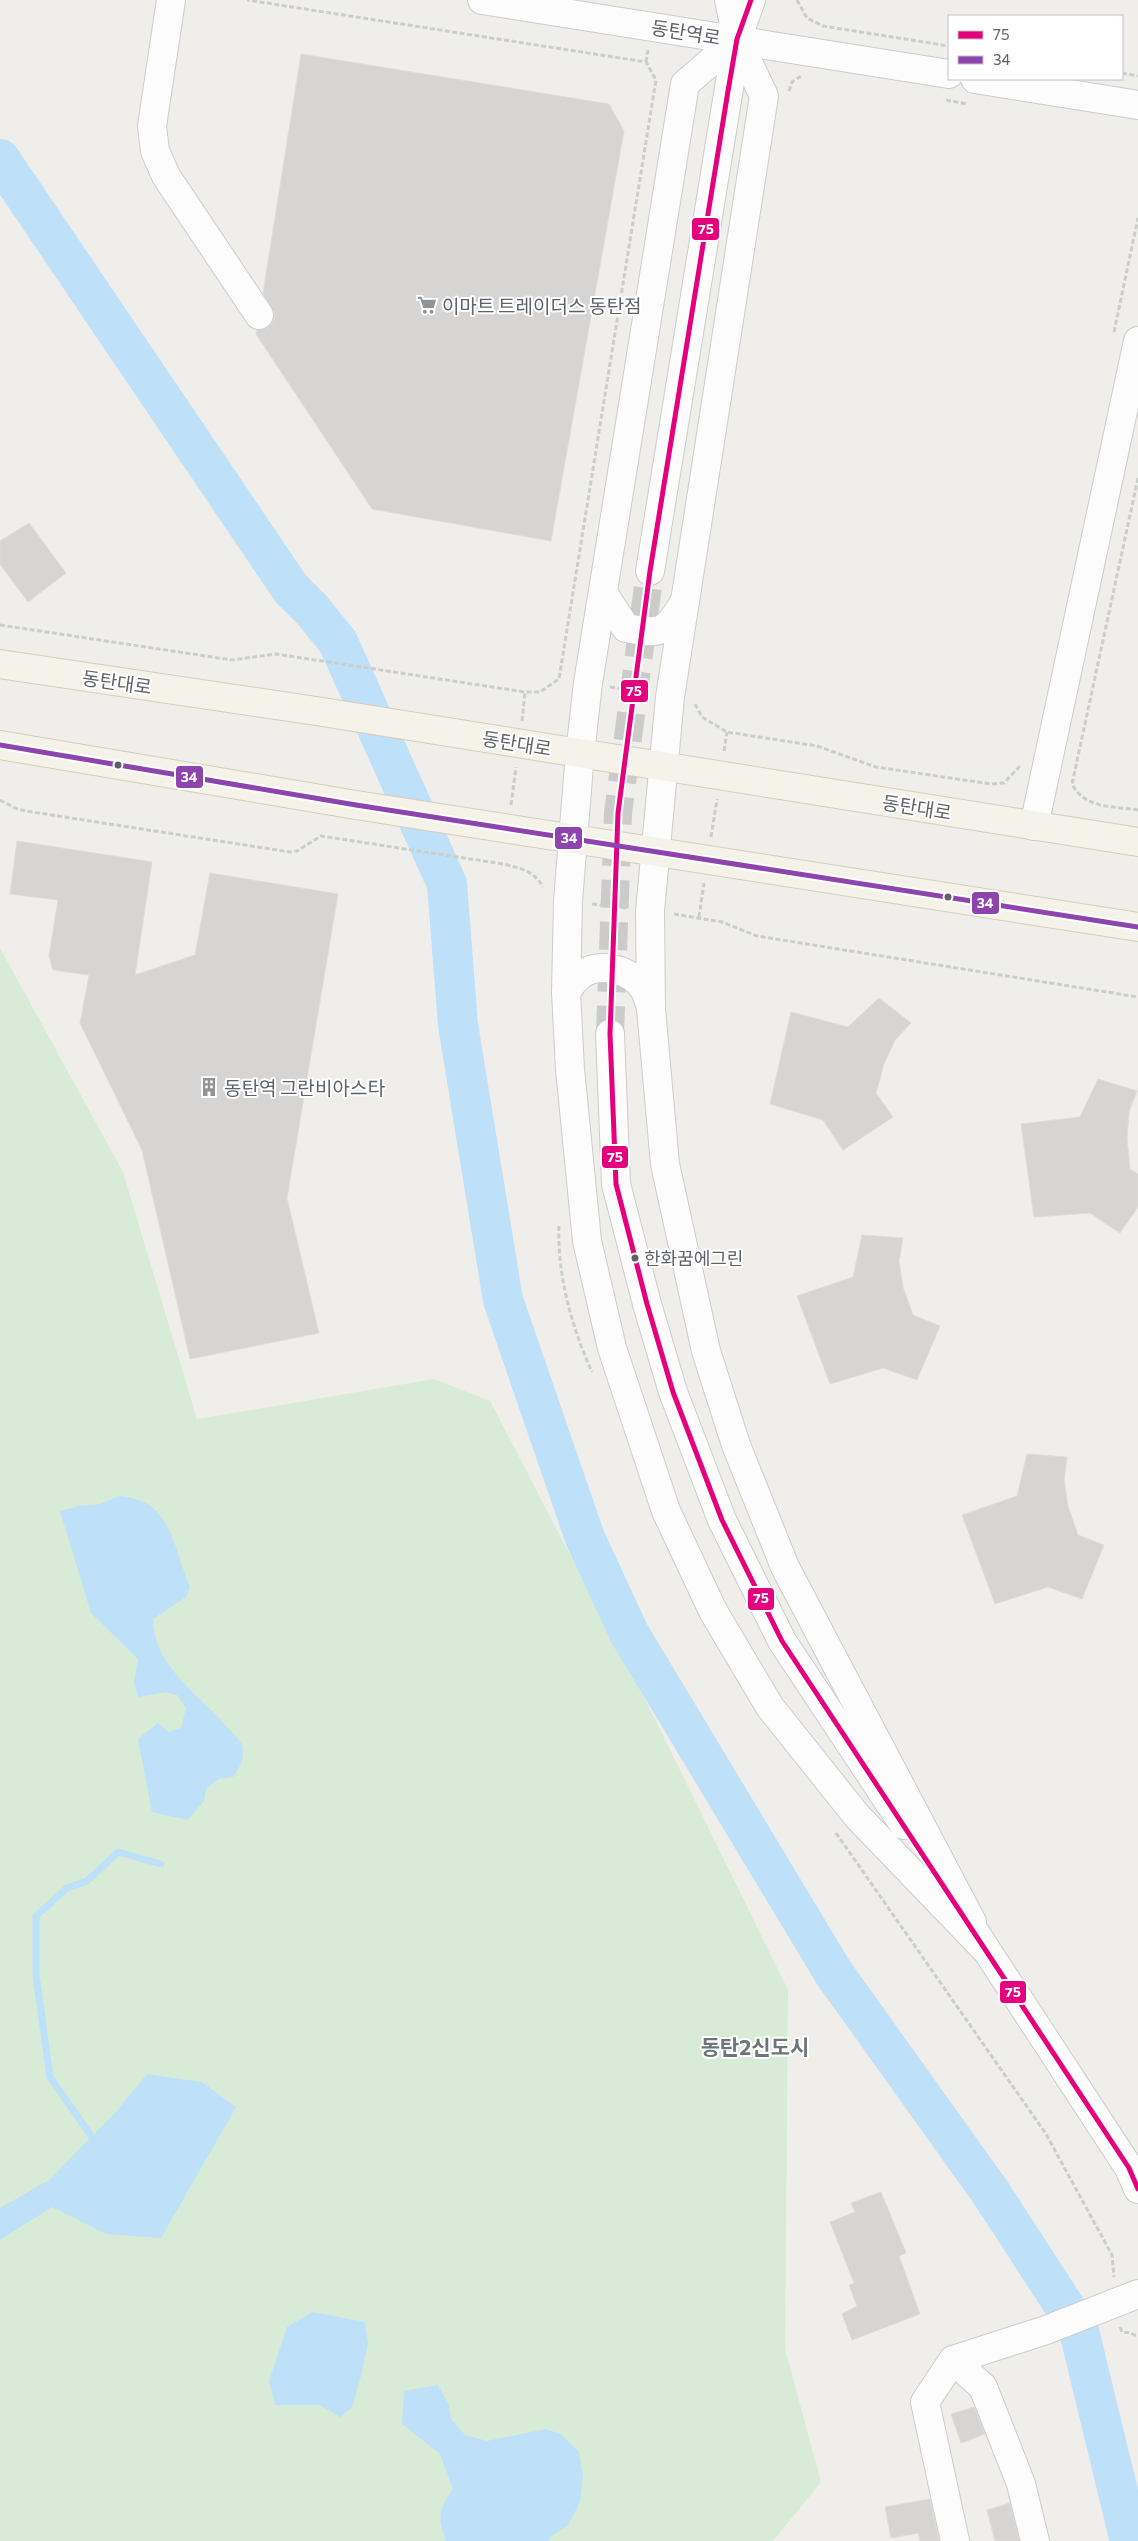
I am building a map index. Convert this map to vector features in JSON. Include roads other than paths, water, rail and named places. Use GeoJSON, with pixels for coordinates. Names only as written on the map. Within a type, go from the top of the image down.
{"type":"FeatureCollection","features":[{"type":"Feature","properties":{"kind":"main road","name":"동탄대로"},"geometry":{"type":"LineString","coordinates":[[0,664],[470,735],[1138,842]]}},
{"type":"Feature","properties":{"kind":"main road"},"geometry":{"type":"LineString","coordinates":[[0,745],[356,805],[1138,928]]}},
{"type":"Feature","properties":{"kind":"street"},"geometry":{"type":"LineString","coordinates":[[171,0],[152,126],[155,151],[166,176],[261,305],[174,163],[165,139],[166,111],[183,0]]}},
{"type":"Feature","properties":{"kind":"street","name":"동탄역로"},"geometry":{"type":"LineString","coordinates":[[482,0],[948,74]]}},
{"type":"Feature","properties":{"kind":"street"},"geometry":{"type":"LineString","coordinates":[[729,0],[737,40],[764,96],[670,697],[662,766],[650,911],[651,1009],[665,1164],[706,1352],[736,1445],[786,1567],[986,1950]]}},
{"type":"Feature","properties":{"kind":"street"},"geometry":{"type":"LineString","coordinates":[[650,571],[737,40],[751,0]]}},
{"type":"Feature","properties":{"kind":"street"},"geometry":{"type":"LineString","coordinates":[[737,40],[685,84],[588,683],[580,753],[568,901],[566,992],[570,1069],[586,1241],[612,1348],[666,1511],[713,1611],[770,1707],[857,1816],[986,1950]]}},
{"type":"Feature","properties":{"kind":"street"},"geometry":{"type":"LineString","coordinates":[[976,92],[1138,105]]}},
{"type":"Feature","properties":{"kind":"street"},"geometry":{"type":"LineString","coordinates":[[1034,826],[1125,341]]}},
{"type":"Feature","properties":{"kind":"street"},"geometry":{"type":"LineString","coordinates":[[603,592],[626,628],[651,633],[671,625],[686,599]]}},
{"type":"Feature","properties":{"kind":"street"},"geometry":{"type":"LineString","coordinates":[[566,992],[579,976],[599,968],[618,970],[634,978],[645,990],[651,1009]]}},
{"type":"Feature","properties":{"kind":"street"},"geometry":{"type":"LineString","coordinates":[[610,1034],[616,1184],[647,1304],[673,1392],[722,1520],[782,1641],[1129,2168],[1138,2189]]}},
{"type":"Feature","properties":{"kind":"street"},"geometry":{"type":"LineString","coordinates":[[955,2541],[925,2402],[953,2360],[1046,2330],[1138,2294]]}},
{"type":"Feature","properties":{"kind":"street"},"geometry":{"type":"LineString","coordinates":[[953,2360],[983,2388],[1021,2484],[1035,2541]]}},
{"type":"Feature","properties":{"kind":"water"},"geometry":{"type":"Polygon","coordinates":[[[119,1496],[137,1499],[150,1506],[160,1516],[174,1541],[190,1587],[186,1597],[153,1619],[155,1636],[161,1651],[180,1679],[216,1715],[242,1745],[242,1758],[236,1774],[233,1777],[219,1779],[206,1789],[204,1801],[187,1820],[152,1812],[138,1739],[158,1723],[168,1732],[181,1728],[186,1708],[177,1695],[166,1692],[138,1697],[134,1682],[138,1659],[91,1613],[60,1511],[78,1506],[100,1504],[119,1496]]]}},
{"type":"Feature","properties":{"kind":"water"},"geometry":{"type":"Polygon","coordinates":[[[147,2074],[202,2082],[236,2107],[161,2238],[106,2234],[52,2207],[0,2240],[0,2208],[49,2180],[116,2112],[147,2074]]]}},
{"type":"Feature","properties":{"kind":"water"},"geometry":{"type":"Polygon","coordinates":[[[312,2312],[365,2322],[368,2343],[362,2372],[352,2408],[340,2417],[320,2405],[275,2405],[269,2381],[287,2327],[312,2312]]]}},
{"type":"Feature","properties":{"kind":"water"},"geometry":{"type":"Polygon","coordinates":[[[438,2385],[449,2405],[451,2419],[465,2435],[487,2441],[546,2429],[561,2434],[579,2452],[583,2477],[580,2502],[568,2525],[550,2537],[548,2541],[446,2541],[441,2526],[441,2514],[442,2508],[453,2489],[440,2454],[402,2424],[404,2391],[438,2385]]]}},
{"type":"Feature","properties":{"kind":"waterway"},"geometry":{"type":"LineString","coordinates":[[0,159],[291,589],[313,611],[338,642],[447,884],[458,1025],[503,1300],[585,1538],[629,1633],[833,1972],[991,2193],[1078,2327],[1130,2541]]}},
{"type":"Feature","properties":{"kind":"waterway"},"geometry":{"type":"LineString","coordinates":[[92,2137],[50,2077],[36,1975],[36,1916],[67,1888],[87,1881],[118,1852],[161,1864]]}},
{"type":"Feature","properties":{"kind":"tunnel"},"geometry":{"type":"LineString","coordinates":[[610,1034],[618,813],[650,571]]}},
{"type":"Feature","properties":{"kind":"place","name":"이마트 트레이더스 동탄점"},"geometry":{"type":"Point","coordinates":[427,305]}},
{"type":"Feature","properties":{"kind":"place","name":"동탄역 그란비아스타"},"geometry":{"type":"Point","coordinates":[209,1087]}},
{"type":"Feature","properties":{"kind":"place","name":"한화꿈에그린"},"geometry":{"type":"Point","coordinates":[635,1258]}},
{"type":"Feature","properties":{"kind":"district","name":"동탄2신도시"},"geometry":{"type":"Point","coordinates":[755,2046]}}]}
